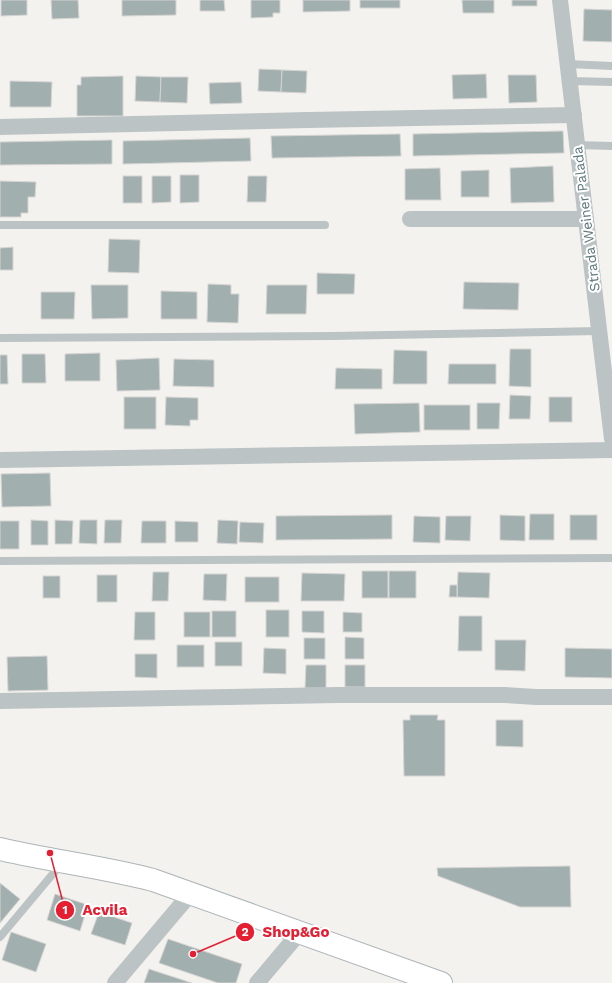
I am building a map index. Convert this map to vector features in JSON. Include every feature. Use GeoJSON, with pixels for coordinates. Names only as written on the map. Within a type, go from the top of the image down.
{"type":"FeatureCollection","features":[{"type":"Feature","properties":{"kind":"street","name":"Strada Weiner Palada"},"geometry":{"type":"LineString","coordinates":[[560,0],[612,435]]}},
{"type":"Feature","properties":{"kind":"street"},"geometry":{"type":"LineString","coordinates":[[0,127],[574,115]]}},
{"type":"Feature","properties":{"kind":"street"},"geometry":{"type":"LineString","coordinates":[[410,219],[586,219]]}},
{"type":"Feature","properties":{"kind":"street"},"geometry":{"type":"LineString","coordinates":[[0,460],[612,450]]}},
{"type":"Feature","properties":{"kind":"street"},"geometry":{"type":"LineString","coordinates":[[0,701],[338,695],[504,695],[536,698],[612,697]]}},
{"type":"Feature","properties":{"kind":"street"},"geometry":{"type":"LineString","coordinates":[[0,849],[63,863],[128,874],[153,880],[441,983]]}},
{"type":"Feature","properties":{"kind":"street"},"geometry":{"type":"LineString","coordinates":[[115,983],[191,893]]}},
{"type":"Feature","properties":{"kind":"street"},"geometry":{"type":"LineString","coordinates":[[257,983],[300,932]]}},
{"type":"Feature","properties":{"kind":"lane"},"geometry":{"type":"LineString","coordinates":[[568,64],[612,66]]}},
{"type":"Feature","properties":{"kind":"lane"},"geometry":{"type":"LineString","coordinates":[[570,81],[612,82]]}},
{"type":"Feature","properties":{"kind":"lane"},"geometry":{"type":"LineString","coordinates":[[577,145],[612,146]]}},
{"type":"Feature","properties":{"kind":"lane"},"geometry":{"type":"LineString","coordinates":[[0,225],[325,225]]}},
{"type":"Feature","properties":{"kind":"lane"},"geometry":{"type":"LineString","coordinates":[[0,338],[324,336],[600,331]]}},
{"type":"Feature","properties":{"kind":"lane"},"geometry":{"type":"LineString","coordinates":[[0,562],[612,558]]}},
{"type":"Feature","properties":{"kind":"lane"},"geometry":{"type":"LineString","coordinates":[[0,937],[63,863]]}},
{"type":"Feature","properties":{"kind":"building"},"geometry":{"type":"Polygon","coordinates":[[[1,0],[27,0],[27,15],[1,16],[1,0]]]}},
{"type":"Feature","properties":{"kind":"building"},"geometry":{"type":"Polygon","coordinates":[[[51,0],[78,0],[79,18],[52,19],[51,0]]]}},
{"type":"Feature","properties":{"kind":"building"},"geometry":{"type":"Polygon","coordinates":[[[122,0],[176,0],[176,15],[122,16],[122,0]]]}},
{"type":"Feature","properties":{"kind":"building"},"geometry":{"type":"Polygon","coordinates":[[[200,0],[224,0],[225,11],[200,11],[200,0]]]}},
{"type":"Feature","properties":{"kind":"building"},"geometry":{"type":"Polygon","coordinates":[[[251,0],[280,0],[280,13],[273,13],[273,17],[251,18],[251,0]]]}},
{"type":"Feature","properties":{"kind":"building"},"geometry":{"type":"Polygon","coordinates":[[[303,0],[350,0],[350,11],[303,12],[303,0]]]}},
{"type":"Feature","properties":{"kind":"building"},"geometry":{"type":"Polygon","coordinates":[[[360,0],[400,0],[400,8],[360,8],[360,0]]]}},
{"type":"Feature","properties":{"kind":"building"},"geometry":{"type":"Polygon","coordinates":[[[462,0],[494,0],[494,13],[463,13],[462,0]]]}},
{"type":"Feature","properties":{"kind":"building"},"geometry":{"type":"Polygon","coordinates":[[[512,0],[537,0],[537,6],[512,6],[512,0]]]}},
{"type":"Feature","properties":{"kind":"building"},"geometry":{"type":"Polygon","coordinates":[[[584,9],[612,10],[612,42],[583,41],[584,9]]]}},
{"type":"Feature","properties":{"kind":"building"},"geometry":{"type":"Polygon","coordinates":[[[259,69],[282,70],[281,92],[258,91],[259,69]]]}},
{"type":"Feature","properties":{"kind":"building"},"geometry":{"type":"Polygon","coordinates":[[[282,70],[307,71],[306,93],[281,92],[282,70]]]}},
{"type":"Feature","properties":{"kind":"building"},"geometry":{"type":"Polygon","coordinates":[[[486,74],[487,98],[453,99],[452,75],[486,74]]]}},
{"type":"Feature","properties":{"kind":"building"},"geometry":{"type":"Polygon","coordinates":[[[508,75],[536,75],[537,102],[509,103],[508,75]]]}},
{"type":"Feature","properties":{"kind":"building"},"geometry":{"type":"Polygon","coordinates":[[[123,76],[123,116],[77,116],[77,85],[81,85],[81,77],[123,76]]]}},
{"type":"Feature","properties":{"kind":"building"},"geometry":{"type":"Polygon","coordinates":[[[136,76],[161,77],[160,102],[135,101],[136,76]]]}},
{"type":"Feature","properties":{"kind":"building"},"geometry":{"type":"Polygon","coordinates":[[[161,77],[188,77],[187,103],[160,102],[161,77]]]}},
{"type":"Feature","properties":{"kind":"building"},"geometry":{"type":"Polygon","coordinates":[[[10,81],[52,82],[51,107],[10,107],[10,81]]]}},
{"type":"Feature","properties":{"kind":"building"},"geometry":{"type":"Polygon","coordinates":[[[241,82],[242,103],[210,104],[209,83],[241,82]]]}},
{"type":"Feature","properties":{"kind":"building"},"geometry":{"type":"Polygon","coordinates":[[[563,131],[564,153],[413,156],[413,134],[563,131]]]}},
{"type":"Feature","properties":{"kind":"building"},"geometry":{"type":"Polygon","coordinates":[[[400,134],[401,156],[272,158],[271,136],[400,134]]]}},
{"type":"Feature","properties":{"kind":"building"},"geometry":{"type":"Polygon","coordinates":[[[250,138],[251,161],[123,164],[123,141],[250,138]]]}},
{"type":"Feature","properties":{"kind":"building"},"geometry":{"type":"Polygon","coordinates":[[[112,140],[112,164],[0,165],[0,142],[112,140]]]}},
{"type":"Feature","properties":{"kind":"building"},"geometry":{"type":"Polygon","coordinates":[[[553,166],[554,202],[511,203],[510,168],[553,166]]]}},
{"type":"Feature","properties":{"kind":"building"},"geometry":{"type":"Polygon","coordinates":[[[440,168],[441,200],[405,200],[405,169],[440,168]]]}},
{"type":"Feature","properties":{"kind":"building"},"geometry":{"type":"Polygon","coordinates":[[[489,170],[489,197],[461,197],[461,171],[489,170]]]}},
{"type":"Feature","properties":{"kind":"building"},"geometry":{"type":"Polygon","coordinates":[[[180,175],[199,175],[199,202],[180,203],[180,175]]]}},
{"type":"Feature","properties":{"kind":"building"},"geometry":{"type":"Polygon","coordinates":[[[123,176],[142,176],[142,203],[123,203],[123,176]]]}},
{"type":"Feature","properties":{"kind":"building"},"geometry":{"type":"Polygon","coordinates":[[[152,176],[171,176],[171,202],[152,203],[152,176]]]}},
{"type":"Feature","properties":{"kind":"building"},"geometry":{"type":"Polygon","coordinates":[[[248,176],[267,176],[266,202],[247,202],[248,176]]]}},
{"type":"Feature","properties":{"kind":"building"},"geometry":{"type":"Polygon","coordinates":[[[0,181],[36,182],[35,197],[28,197],[28,213],[21,213],[21,217],[0,217],[0,181]]]}},
{"type":"Feature","properties":{"kind":"building"},"geometry":{"type":"Polygon","coordinates":[[[109,239],[140,240],[139,273],[108,272],[109,239]]]}},
{"type":"Feature","properties":{"kind":"building"},"geometry":{"type":"Polygon","coordinates":[[[13,247],[13,270],[0,270],[0,248],[13,247]]]}},
{"type":"Feature","properties":{"kind":"building"},"geometry":{"type":"Polygon","coordinates":[[[317,273],[355,274],[354,294],[317,294],[317,273]]]}},
{"type":"Feature","properties":{"kind":"building"},"geometry":{"type":"Polygon","coordinates":[[[464,282],[519,283],[518,310],[463,309],[464,282]]]}},
{"type":"Feature","properties":{"kind":"building"},"geometry":{"type":"Polygon","coordinates":[[[208,284],[231,285],[231,294],[239,294],[238,323],[207,322],[208,284]]]}},
{"type":"Feature","properties":{"kind":"building"},"geometry":{"type":"Polygon","coordinates":[[[91,285],[128,285],[128,318],[92,319],[91,285]]]}},
{"type":"Feature","properties":{"kind":"building"},"geometry":{"type":"Polygon","coordinates":[[[267,285],[307,285],[306,314],[266,314],[267,285]]]}},
{"type":"Feature","properties":{"kind":"building"},"geometry":{"type":"Polygon","coordinates":[[[161,291],[197,292],[197,319],[161,319],[161,291]]]}},
{"type":"Feature","properties":{"kind":"building"},"geometry":{"type":"Polygon","coordinates":[[[41,292],[75,292],[74,319],[41,319],[41,292]]]}},
{"type":"Feature","properties":{"kind":"building"},"geometry":{"type":"Polygon","coordinates":[[[510,349],[531,349],[531,387],[509,386],[510,349]]]}},
{"type":"Feature","properties":{"kind":"building"},"geometry":{"type":"Polygon","coordinates":[[[394,350],[427,351],[427,384],[393,384],[394,350]]]}},
{"type":"Feature","properties":{"kind":"building"},"geometry":{"type":"Polygon","coordinates":[[[100,353],[100,381],[65,381],[65,354],[100,353]]]}},
{"type":"Feature","properties":{"kind":"building"},"geometry":{"type":"Polygon","coordinates":[[[22,354],[45,354],[46,383],[22,383],[22,354]]]}},
{"type":"Feature","properties":{"kind":"building"},"geometry":{"type":"Polygon","coordinates":[[[0,355],[7,355],[8,384],[0,384],[0,355]]]}},
{"type":"Feature","properties":{"kind":"building"},"geometry":{"type":"Polygon","coordinates":[[[159,358],[160,390],[117,391],[116,360],[159,358]]]}},
{"type":"Feature","properties":{"kind":"building"},"geometry":{"type":"Polygon","coordinates":[[[174,359],[214,360],[214,387],[173,386],[174,359]]]}},
{"type":"Feature","properties":{"kind":"building"},"geometry":{"type":"Polygon","coordinates":[[[449,364],[496,364],[496,384],[448,384],[449,364]]]}},
{"type":"Feature","properties":{"kind":"building"},"geometry":{"type":"Polygon","coordinates":[[[336,368],[382,369],[382,389],[335,389],[336,368]]]}},
{"type":"Feature","properties":{"kind":"building"},"geometry":{"type":"Polygon","coordinates":[[[510,395],[531,396],[530,419],[509,419],[510,395]]]}},
{"type":"Feature","properties":{"kind":"building"},"geometry":{"type":"Polygon","coordinates":[[[124,397],[156,397],[156,429],[124,429],[124,397]]]}},
{"type":"Feature","properties":{"kind":"building"},"geometry":{"type":"Polygon","coordinates":[[[166,397],[198,398],[198,420],[190,420],[190,426],[165,425],[166,397]]]}},
{"type":"Feature","properties":{"kind":"building"},"geometry":{"type":"Polygon","coordinates":[[[549,397],[572,397],[572,422],[549,422],[549,397]]]}},
{"type":"Feature","properties":{"kind":"building"},"geometry":{"type":"Polygon","coordinates":[[[419,403],[420,432],[355,434],[354,404],[419,403]]]}},
{"type":"Feature","properties":{"kind":"building"},"geometry":{"type":"Polygon","coordinates":[[[477,403],[500,403],[499,429],[477,429],[477,403]]]}},
{"type":"Feature","properties":{"kind":"building"},"geometry":{"type":"Polygon","coordinates":[[[424,405],[470,405],[470,430],[424,430],[424,405]]]}},
{"type":"Feature","properties":{"kind":"building"},"geometry":{"type":"Polygon","coordinates":[[[50,473],[51,506],[2,507],[1,474],[50,473]]]}},
{"type":"Feature","properties":{"kind":"building"},"geometry":{"type":"Polygon","coordinates":[[[530,514],[554,514],[554,540],[529,540],[530,514]]]}},
{"type":"Feature","properties":{"kind":"building"},"geometry":{"type":"Polygon","coordinates":[[[392,515],[392,539],[276,540],[276,516],[392,515]]]}},
{"type":"Feature","properties":{"kind":"building"},"geometry":{"type":"Polygon","coordinates":[[[500,515],[525,516],[525,541],[500,540],[500,515]]]}},
{"type":"Feature","properties":{"kind":"building"},"geometry":{"type":"Polygon","coordinates":[[[570,515],[597,515],[597,540],[570,540],[570,515]]]}},
{"type":"Feature","properties":{"kind":"building"},"geometry":{"type":"Polygon","coordinates":[[[414,516],[440,517],[440,543],[413,542],[414,516]]]}},
{"type":"Feature","properties":{"kind":"building"},"geometry":{"type":"Polygon","coordinates":[[[446,516],[471,516],[470,541],[445,540],[446,516]]]}},
{"type":"Feature","properties":{"kind":"building"},"geometry":{"type":"Polygon","coordinates":[[[31,520],[48,521],[48,545],[31,545],[31,520]]]}},
{"type":"Feature","properties":{"kind":"building"},"geometry":{"type":"Polygon","coordinates":[[[55,520],[73,521],[72,544],[55,544],[55,520]]]}},
{"type":"Feature","properties":{"kind":"building"},"geometry":{"type":"Polygon","coordinates":[[[80,520],[97,520],[97,544],[79,543],[80,520]]]}},
{"type":"Feature","properties":{"kind":"building"},"geometry":{"type":"Polygon","coordinates":[[[105,520],[122,520],[121,543],[104,543],[105,520]]]}},
{"type":"Feature","properties":{"kind":"building"},"geometry":{"type":"Polygon","coordinates":[[[218,520],[238,521],[237,544],[217,543],[218,520]]]}},
{"type":"Feature","properties":{"kind":"building"},"geometry":{"type":"Polygon","coordinates":[[[0,521],[19,521],[19,549],[0,549],[0,521]]]}},
{"type":"Feature","properties":{"kind":"building"},"geometry":{"type":"Polygon","coordinates":[[[142,521],[166,521],[166,543],[141,543],[142,521]]]}},
{"type":"Feature","properties":{"kind":"building"},"geometry":{"type":"Polygon","coordinates":[[[175,521],[198,522],[198,542],[175,542],[175,521]]]}},
{"type":"Feature","properties":{"kind":"building"},"geometry":{"type":"Polygon","coordinates":[[[240,522],[264,523],[263,543],[239,542],[240,522]]]}},
{"type":"Feature","properties":{"kind":"building"},"geometry":{"type":"Polygon","coordinates":[[[362,571],[388,571],[388,598],[362,598],[362,571]]]}},
{"type":"Feature","properties":{"kind":"building"},"geometry":{"type":"Polygon","coordinates":[[[389,571],[416,571],[416,598],[389,598],[389,571]]]}},
{"type":"Feature","properties":{"kind":"building"},"geometry":{"type":"Polygon","coordinates":[[[153,572],[169,572],[168,601],[152,601],[153,572]]]}},
{"type":"Feature","properties":{"kind":"building"},"geometry":{"type":"Polygon","coordinates":[[[458,572],[490,573],[489,598],[457,597],[458,572]]]}},
{"type":"Feature","properties":{"kind":"building"},"geometry":{"type":"Polygon","coordinates":[[[302,573],[345,574],[344,601],[301,601],[302,573]]]}},
{"type":"Feature","properties":{"kind":"building"},"geometry":{"type":"Polygon","coordinates":[[[204,574],[227,574],[226,601],[203,600],[204,574]]]}},
{"type":"Feature","properties":{"kind":"building"},"geometry":{"type":"Polygon","coordinates":[[[97,575],[117,575],[117,602],[97,602],[97,575]]]}},
{"type":"Feature","properties":{"kind":"building"},"geometry":{"type":"Polygon","coordinates":[[[43,576],[60,576],[60,598],[43,598],[43,576]]]}},
{"type":"Feature","properties":{"kind":"building"},"geometry":{"type":"Polygon","coordinates":[[[245,577],[279,577],[279,602],[245,602],[245,577]]]}},
{"type":"Feature","properties":{"kind":"building"},"geometry":{"type":"Polygon","coordinates":[[[450,585],[457,585],[457,597],[449,597],[450,585]]]}},
{"type":"Feature","properties":{"kind":"building"},"geometry":{"type":"Polygon","coordinates":[[[266,610],[289,610],[289,637],[266,637],[266,610]]]}},
{"type":"Feature","properties":{"kind":"building"},"geometry":{"type":"Polygon","coordinates":[[[212,611],[236,611],[236,637],[212,637],[212,611]]]}},
{"type":"Feature","properties":{"kind":"building"},"geometry":{"type":"Polygon","coordinates":[[[302,611],[324,611],[324,633],[302,632],[302,611]]]}},
{"type":"Feature","properties":{"kind":"building"},"geometry":{"type":"Polygon","coordinates":[[[135,612],[155,612],[155,640],[134,640],[135,612]]]}},
{"type":"Feature","properties":{"kind":"building"},"geometry":{"type":"Polygon","coordinates":[[[184,612],[210,612],[210,637],[184,637],[184,612]]]}},
{"type":"Feature","properties":{"kind":"building"},"geometry":{"type":"Polygon","coordinates":[[[343,612],[362,613],[362,632],[343,632],[343,612]]]}},
{"type":"Feature","properties":{"kind":"building"},"geometry":{"type":"Polygon","coordinates":[[[459,616],[482,616],[482,651],[458,651],[459,616]]]}},
{"type":"Feature","properties":{"kind":"building"},"geometry":{"type":"Polygon","coordinates":[[[345,637],[364,638],[364,659],[345,659],[345,637]]]}},
{"type":"Feature","properties":{"kind":"building"},"geometry":{"type":"Polygon","coordinates":[[[304,638],[325,638],[325,659],[304,659],[304,638]]]}},
{"type":"Feature","properties":{"kind":"building"},"geometry":{"type":"Polygon","coordinates":[[[495,640],[526,640],[525,671],[495,670],[495,640]]]}},
{"type":"Feature","properties":{"kind":"building"},"geometry":{"type":"Polygon","coordinates":[[[215,642],[242,642],[242,666],[215,666],[215,642]]]}},
{"type":"Feature","properties":{"kind":"building"},"geometry":{"type":"Polygon","coordinates":[[[177,645],[204,645],[204,667],[177,667],[177,645]]]}},
{"type":"Feature","properties":{"kind":"building"},"geometry":{"type":"Polygon","coordinates":[[[264,648],[286,649],[286,674],[263,673],[264,648]]]}},
{"type":"Feature","properties":{"kind":"building"},"geometry":{"type":"Polygon","coordinates":[[[565,648],[612,649],[612,678],[565,677],[565,648]]]}},
{"type":"Feature","properties":{"kind":"building"},"geometry":{"type":"Polygon","coordinates":[[[135,654],[157,654],[157,678],[135,677],[135,654]]]}},
{"type":"Feature","properties":{"kind":"building"},"geometry":{"type":"Polygon","coordinates":[[[47,656],[48,690],[8,691],[7,657],[47,656]]]}},
{"type":"Feature","properties":{"kind":"building"},"geometry":{"type":"Polygon","coordinates":[[[306,665],[326,665],[326,688],[305,688],[306,665]]]}},
{"type":"Feature","properties":{"kind":"building"},"geometry":{"type":"Polygon","coordinates":[[[345,665],[365,665],[365,687],[345,687],[345,665]]]}},
{"type":"Feature","properties":{"kind":"building"},"geometry":{"type":"Polygon","coordinates":[[[410,715],[438,715],[437,720],[445,720],[445,776],[404,776],[403,720],[410,720],[410,715]]]}},
{"type":"Feature","properties":{"kind":"building"},"geometry":{"type":"Polygon","coordinates":[[[496,720],[523,720],[523,747],[496,746],[496,720]]]}},
{"type":"Feature","properties":{"kind":"building"},"geometry":{"type":"Polygon","coordinates":[[[570,866],[571,907],[520,907],[438,876],[437,868],[570,866]]]}},
{"type":"Feature","properties":{"kind":"building"},"geometry":{"type":"Polygon","coordinates":[[[0,883],[20,899],[0,923],[0,883]]]}},
{"type":"Feature","properties":{"kind":"building"},"geometry":{"type":"Polygon","coordinates":[[[55,894],[88,905],[80,931],[47,920],[55,894]]]}},
{"type":"Feature","properties":{"kind":"building"},"geometry":{"type":"Polygon","coordinates":[[[99,912],[132,923],[125,945],[91,934],[99,912]]]}},
{"type":"Feature","properties":{"kind":"building"},"geometry":{"type":"Polygon","coordinates":[[[11,932],[46,944],[36,972],[2,960],[11,932]]]}},
{"type":"Feature","properties":{"kind":"building"},"geometry":{"type":"Polygon","coordinates":[[[168,939],[242,964],[236,983],[218,983],[159,963],[168,939]]]}},
{"type":"Feature","properties":{"kind":"building"},"geometry":{"type":"Polygon","coordinates":[[[149,969],[192,983],[144,983],[149,969]]]}},
{"type":"Feature","properties":{"kind":"place","name":"Acvila"},"geometry":{"type":"Point","coordinates":[50,853]}},
{"type":"Feature","properties":{"kind":"place","name":"Shop&Go"},"geometry":{"type":"Point","coordinates":[193,954]}}]}
